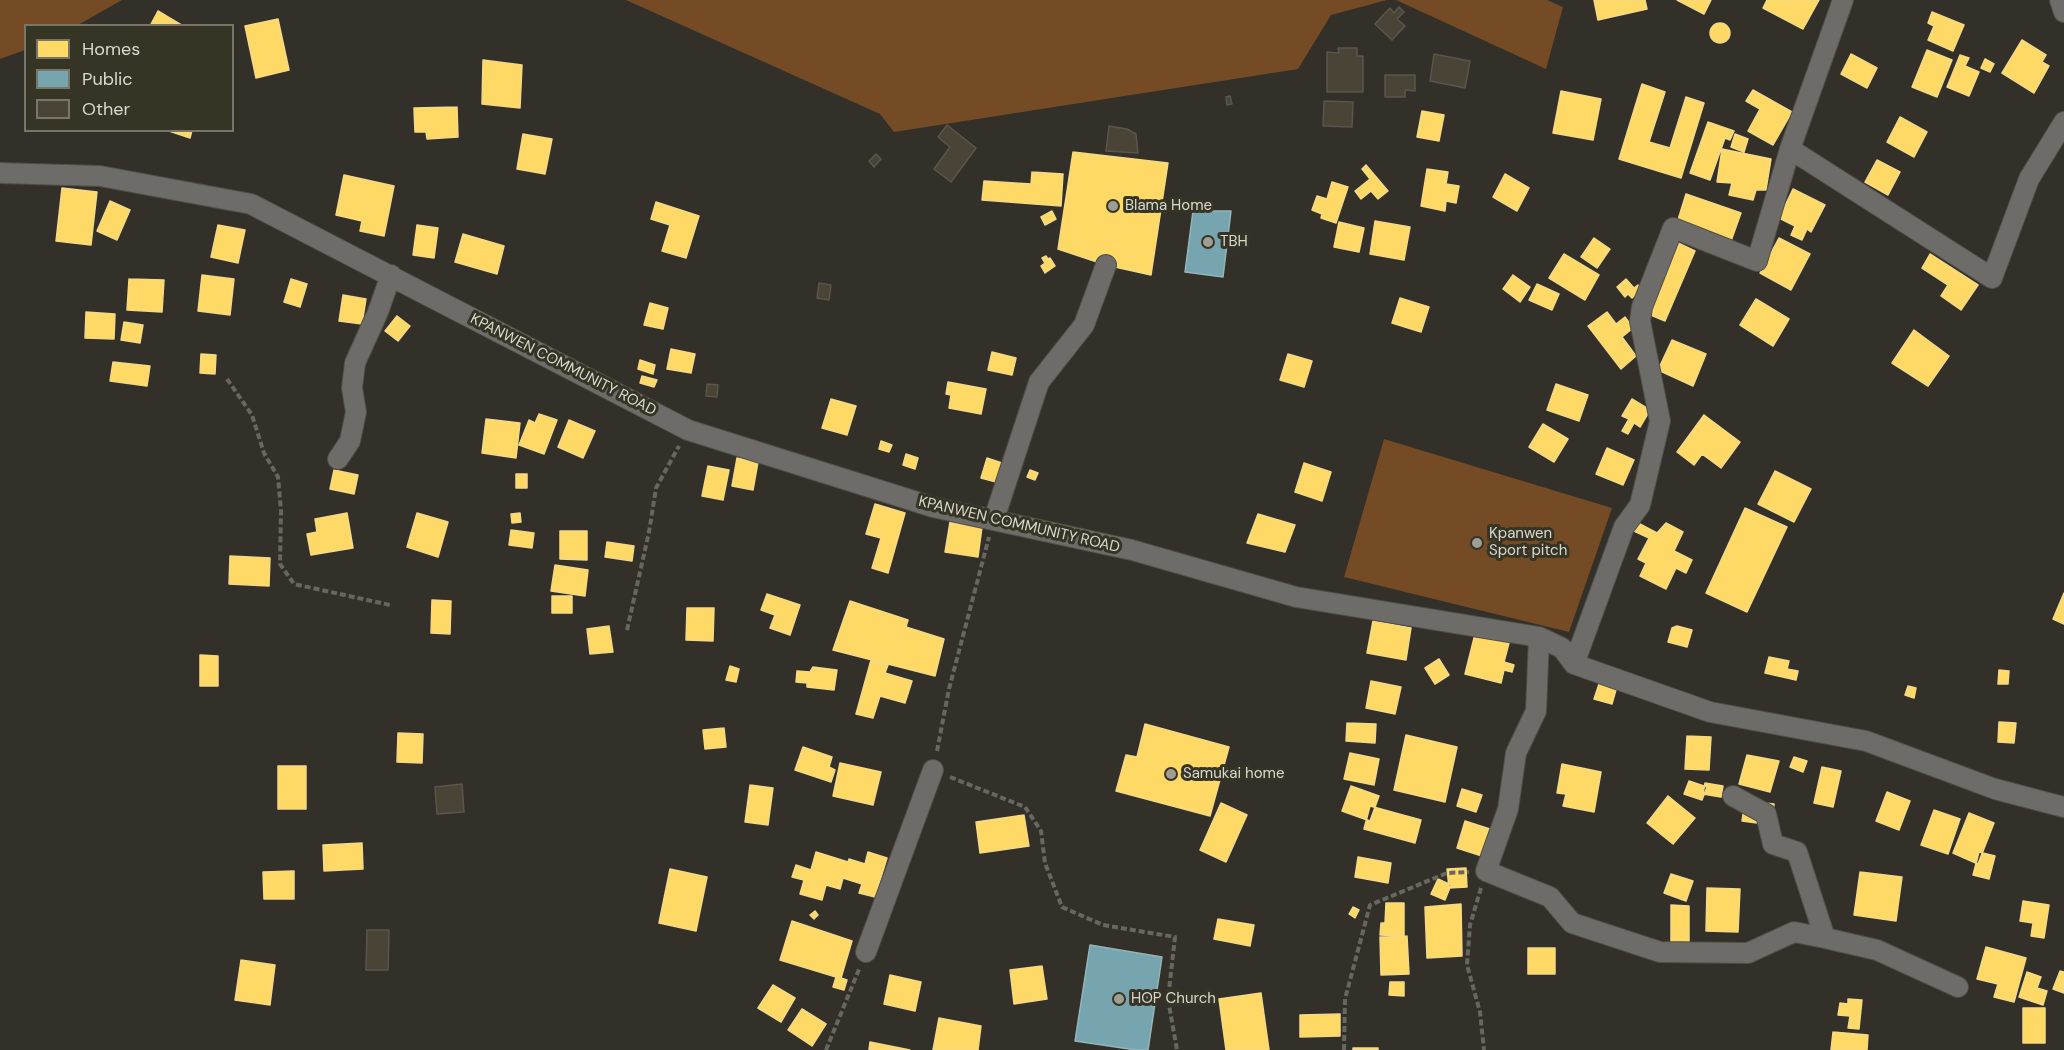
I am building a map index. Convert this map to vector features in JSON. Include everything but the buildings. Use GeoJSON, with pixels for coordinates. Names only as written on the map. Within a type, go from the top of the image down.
{"type":"FeatureCollection","features":[{"type":"Feature","properties":{"kind":"street"},"geometry":{"type":"LineString","coordinates":[[1574,664],[1624,527],[1640,504],[1660,421],[1640,321],[1642,307],[1673,228],[1756,261],[1790,149],[1843,0]]}},
{"type":"Feature","properties":{"kind":"street"},"geometry":{"type":"LineString","coordinates":[[2060,0],[2064,12]]}},
{"type":"Feature","properties":{"kind":"street"},"geometry":{"type":"LineString","coordinates":[[1790,149],[1992,278],[2029,179],[2064,122]]}},
{"type":"Feature","properties":{"kind":"street","name":"KPANWEN COMMUNITY ROAD"},"geometry":{"type":"LineString","coordinates":[[0,173],[100,176],[251,204],[688,430],[933,507],[1132,550],[1296,597],[1539,637],[1562,648],[1574,664],[1710,712],[1866,741],[1995,789],[2064,807]]}},
{"type":"Feature","properties":{"kind":"street"},"geometry":{"type":"LineString","coordinates":[[994,519],[1038,382],[1084,326],[1106,266]]}},
{"type":"Feature","properties":{"kind":"street"},"geometry":{"type":"LineString","coordinates":[[338,459],[350,441],[356,412],[352,388],[355,363],[378,312],[391,275]]}},
{"type":"Feature","properties":{"kind":"street"},"geometry":{"type":"LineString","coordinates":[[1539,637],[1536,711],[1515,753],[1508,809],[1486,871],[1550,897],[1572,923],[1660,952],[1748,953],[1794,932],[1877,950],[1958,987]]}},
{"type":"Feature","properties":{"kind":"street"},"geometry":{"type":"LineString","coordinates":[[866,952],[933,770]]}},
{"type":"Feature","properties":{"kind":"street"},"geometry":{"type":"LineString","coordinates":[[1732,796],[1766,814],[1773,844],[1797,852],[1825,938]]}},
{"type":"Feature","properties":{"kind":"path"},"geometry":{"type":"LineString","coordinates":[[227,379],[252,415],[264,453],[278,477],[281,511],[280,564],[294,584],[390,605]]}},
{"type":"Feature","properties":{"kind":"path"},"geometry":{"type":"LineString","coordinates":[[627,630],[649,532],[656,488],[688,430]]}},
{"type":"Feature","properties":{"kind":"path"},"geometry":{"type":"LineString","coordinates":[[994,519],[949,689],[933,770],[1025,807],[1041,831],[1045,863],[1062,907],[1103,925],[1175,936],[1168,999],[1177,1050]]}},
{"type":"Feature","properties":{"kind":"path"},"geometry":{"type":"LineString","coordinates":[[1344,1050],[1345,999],[1370,905],[1447,873],[1486,871],[1470,925],[1467,965],[1480,1012],[1484,1050]]}},
{"type":"Feature","properties":{"kind":"path"},"geometry":{"type":"LineString","coordinates":[[826,1050],[866,952]]}},
{"type":"Feature","properties":{"kind":"shaded area"},"geometry":{"type":"Polygon","coordinates":[[[0,0],[122,0],[80,24],[24,24],[24,50],[0,59],[0,0]]]}},
{"type":"Feature","properties":{"kind":"shaded area"},"geometry":{"type":"Polygon","coordinates":[[[626,0],[1387,0],[1331,15],[1298,69],[894,132],[880,114],[626,0]]]}},
{"type":"Feature","properties":{"kind":"shaded area"},"geometry":{"type":"Polygon","coordinates":[[[1396,0],[1547,0],[1563,7],[1546,69],[1396,0]]]}},
{"type":"Feature","properties":{"kind":"shaded area","name":"Kpanwen Sport pitch"},"geometry":{"type":"Polygon","coordinates":[[[1384,439],[1612,508],[1569,632],[1344,577],[1384,439]]]}},
{"type":"Feature","properties":{"kind":"place","name":"Blama Home"},"geometry":{"type":"Point","coordinates":[1113,206]}},
{"type":"Feature","properties":{"kind":"place","name":"TBH"},"geometry":{"type":"Point","coordinates":[1208,242]}},
{"type":"Feature","properties":{"kind":"place","name":"Kpanwen Sport pitch"},"geometry":{"type":"Point","coordinates":[1477,543]}},
{"type":"Feature","properties":{"kind":"place","name":"Samukai home"},"geometry":{"type":"Point","coordinates":[1171,774]}},
{"type":"Feature","properties":{"kind":"place","name":"HOP Church"},"geometry":{"type":"Point","coordinates":[1119,999]}}]}
